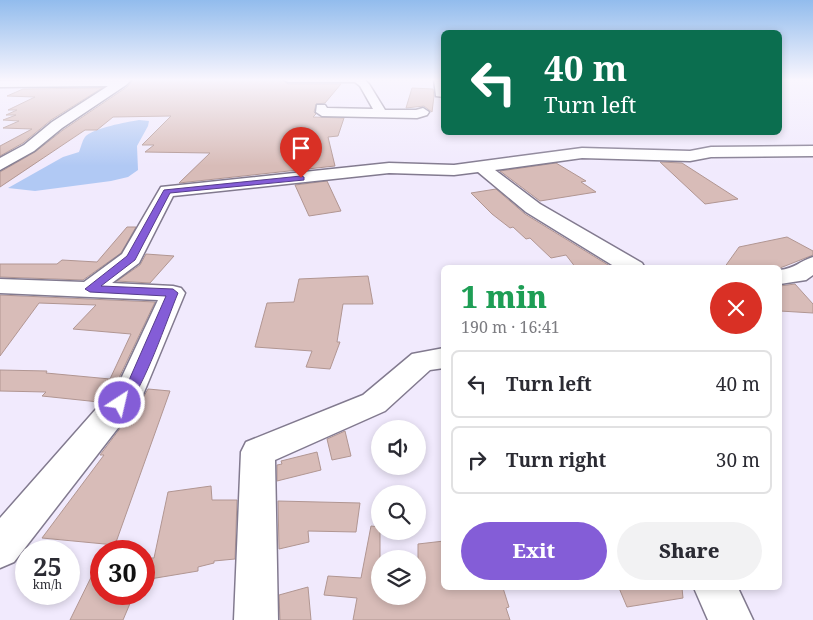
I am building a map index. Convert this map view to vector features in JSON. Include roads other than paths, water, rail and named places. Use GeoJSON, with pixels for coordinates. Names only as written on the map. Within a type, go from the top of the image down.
{"type":"FeatureCollection","features":[{"type":"Feature","properties":{"kind":"street"},"geometry":{"type":"LineString","coordinates":[[0,165],[29,148],[57,125],[83,108]]}},
{"type":"Feature","properties":{"kind":"street"},"geometry":{"type":"LineString","coordinates":[[321,108],[322,112],[330,113],[417,114],[423,112]]}},
{"type":"Feature","properties":{"kind":"street"},"geometry":{"type":"LineString","coordinates":[[376,114],[377,108]]}},
{"type":"Feature","properties":{"kind":"street"},"geometry":{"type":"LineString","coordinates":[[774,138],[792,151]]}},
{"type":"Feature","properties":{"kind":"street"},"geometry":{"type":"LineString","coordinates":[[90,289],[131,258],[167,191],[389,168],[454,170],[582,153],[690,156],[711,152],[813,151]]}},
{"type":"Feature","properties":{"kind":"street"},"geometry":{"type":"LineString","coordinates":[[481,167],[533,208],[629,265]]}},
{"type":"Feature","properties":{"kind":"street"},"geometry":{"type":"LineString","coordinates":[[782,277],[798,275],[813,264]]}},
{"type":"Feature","properties":{"kind":"street"},"geometry":{"type":"LineString","coordinates":[[0,286],[173,293],[132,389],[0,548]]}},
{"type":"Feature","properties":{"kind":"street"},"geometry":{"type":"LineString","coordinates":[[256,620],[258,452],[374,403],[422,361],[441,358]]}},
{"type":"Feature","properties":{"kind":"street"},"geometry":{"type":"LineString","coordinates":[[716,590],[731,620]]}},
{"type":"Feature","properties":{"kind":"water"},"geometry":{"type":"Polygon","coordinates":[[[139,120],[149,121],[137,146],[138,170],[128,177],[35,191],[8,188],[63,157],[79,152],[85,137],[89,134],[110,126],[139,120]]]}}]}
